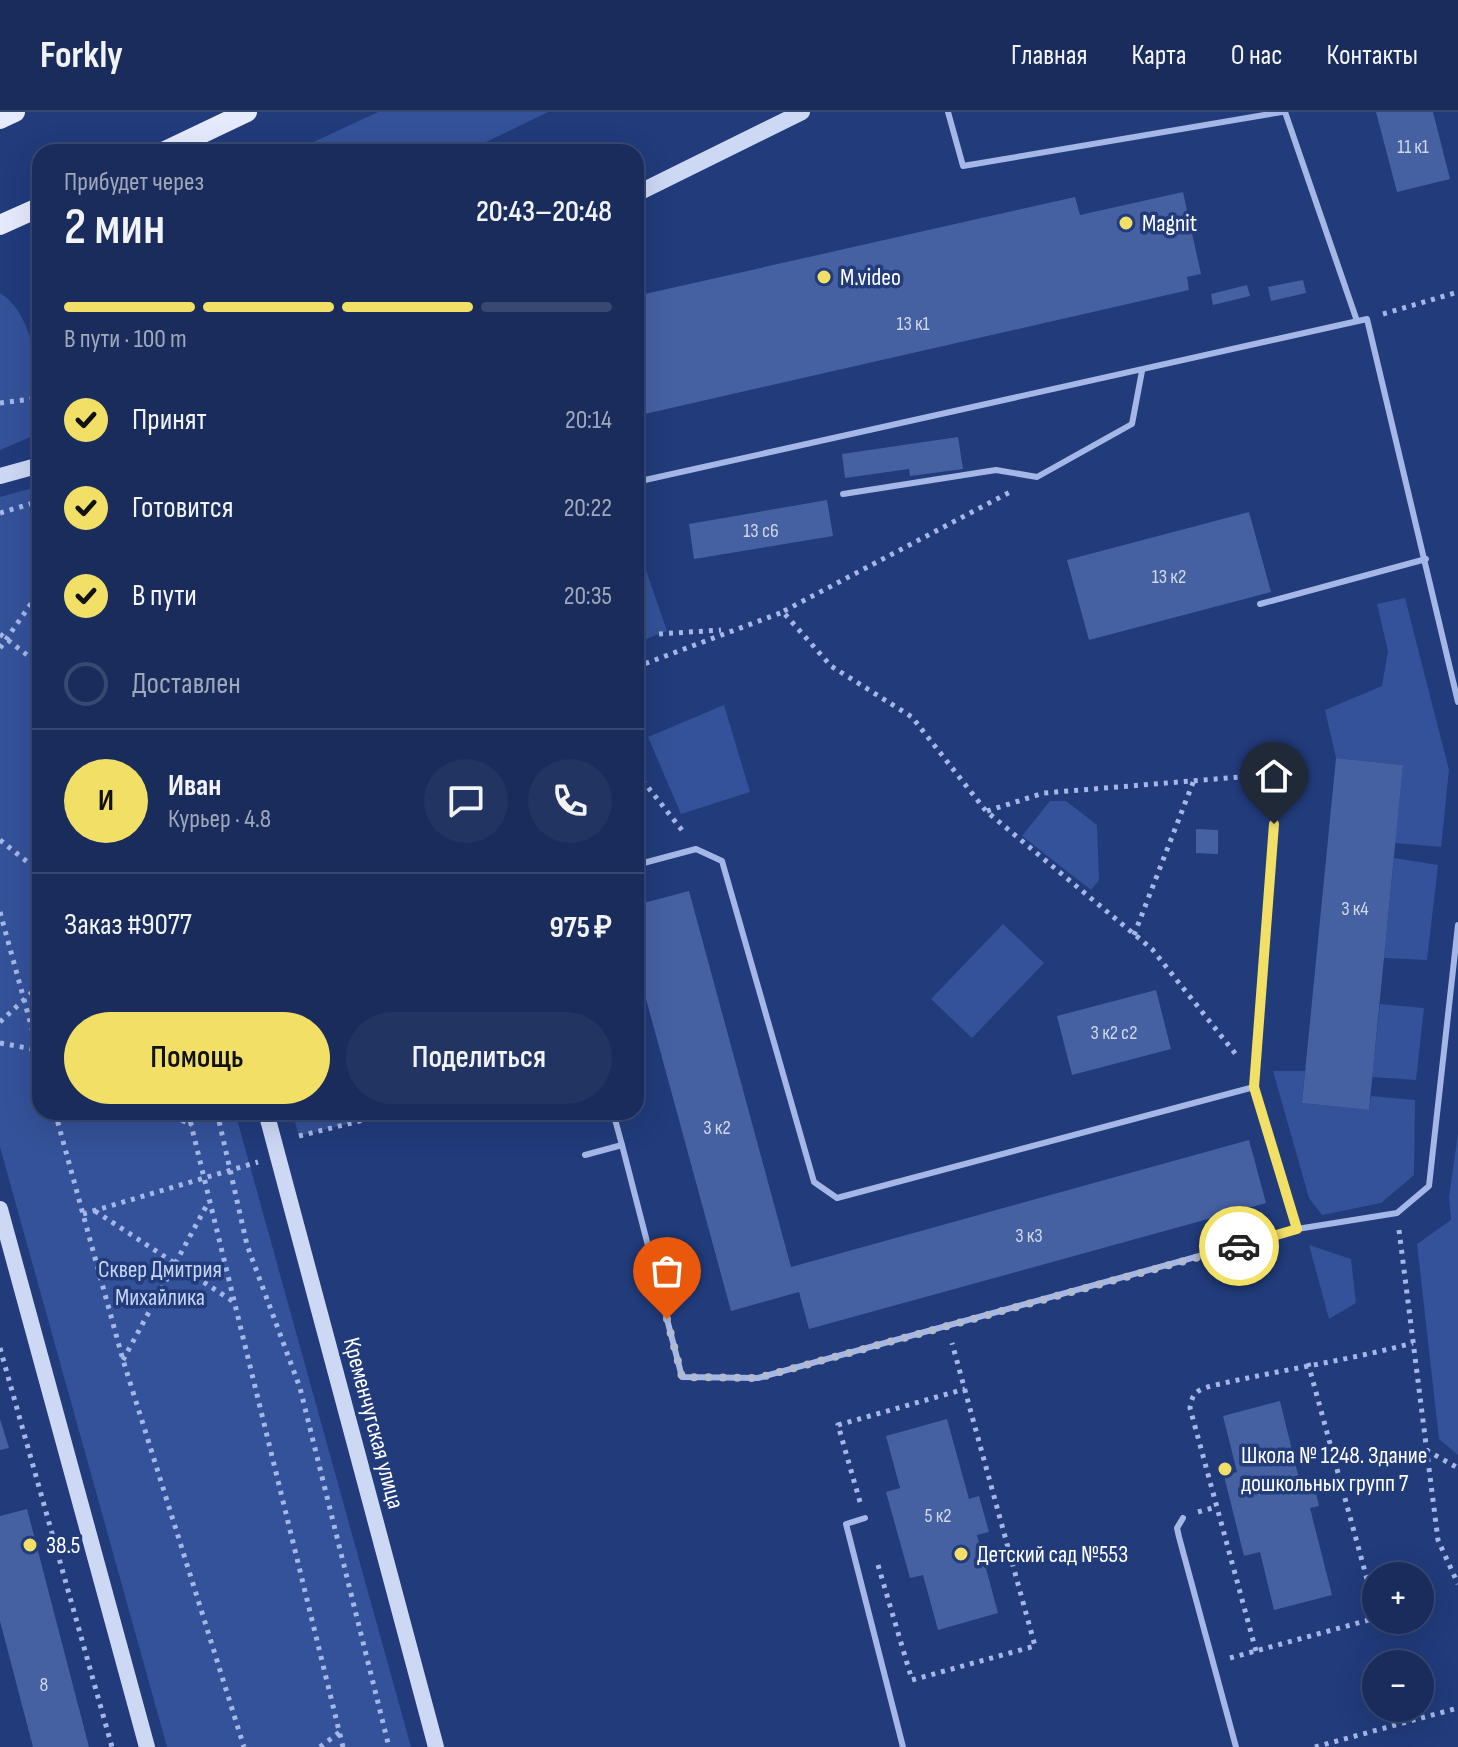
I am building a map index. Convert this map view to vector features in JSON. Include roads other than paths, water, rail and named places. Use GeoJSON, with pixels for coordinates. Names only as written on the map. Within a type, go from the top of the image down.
{"type":"FeatureCollection","features":[{"type":"Feature","properties":{"kind":"main road"},"geometry":{"type":"LineString","coordinates":[[0,119],[15,112]]}},
{"type":"Feature","properties":{"kind":"main road"},"geometry":{"type":"LineString","coordinates":[[181,144],[247,112]]}},
{"type":"Feature","properties":{"kind":"main road"},"geometry":{"type":"LineString","coordinates":[[0,225],[32,211]]}},
{"type":"Feature","properties":{"kind":"street"},"geometry":{"type":"LineString","coordinates":[[644,190],[802,112]]}},
{"type":"Feature","properties":{"kind":"street"},"geometry":{"type":"LineString","coordinates":[[0,476],[32,467]]}},
{"type":"Feature","properties":{"kind":"street","name":"Кременчугская улица"},"geometry":{"type":"LineString","coordinates":[[270,1120],[436,1747]]}},
{"type":"Feature","properties":{"kind":"street"},"geometry":{"type":"LineString","coordinates":[[0,1209],[147,1747]]}},
{"type":"Feature","properties":{"kind":"lane"},"geometry":{"type":"LineString","coordinates":[[948,112],[963,166],[1284,112],[1357,321]]}},
{"type":"Feature","properties":{"kind":"lane"},"geometry":{"type":"LineString","coordinates":[[644,480],[1367,319],[1458,702]]}},
{"type":"Feature","properties":{"kind":"lane"},"geometry":{"type":"LineString","coordinates":[[843,494],[996,470],[1037,477],[1132,424],[1142,371]]}},
{"type":"Feature","properties":{"kind":"lane"},"geometry":{"type":"LineString","coordinates":[[1260,604],[1426,559]]}},
{"type":"Feature","properties":{"kind":"lane"},"geometry":{"type":"LineString","coordinates":[[1277,794],[1254,1087],[1297,1229]]}},
{"type":"Feature","properties":{"kind":"lane"},"geometry":{"type":"LineString","coordinates":[[644,863],[696,849],[722,861],[814,1182],[837,1198],[1254,1087]]}},
{"type":"Feature","properties":{"kind":"lane"},"geometry":{"type":"LineString","coordinates":[[615,1120],[682,1377],[758,1378],[1297,1229],[1397,1213],[1429,1186],[1458,925]]}},
{"type":"Feature","properties":{"kind":"lane"},"geometry":{"type":"LineString","coordinates":[[585,1155],[622,1145]]}},
{"type":"Feature","properties":{"kind":"lane"},"geometry":{"type":"LineString","coordinates":[[865,1518],[846,1524],[903,1747]]}},
{"type":"Feature","properties":{"kind":"lane"},"geometry":{"type":"LineString","coordinates":[[1183,1518],[1177,1528],[1179,1537],[1236,1747]]}},
{"type":"Feature","properties":{"kind":"place","name":"Magnit"},"geometry":{"type":"Point","coordinates":[1126,223]}},
{"type":"Feature","properties":{"kind":"place","name":"M.video"},"geometry":{"type":"Point","coordinates":[824,277]}},
{"type":"Feature","properties":{"kind":"place","name":"Школа № 1248. Здание дошкольных групп 7"},"geometry":{"type":"Point","coordinates":[1225,1469]}},
{"type":"Feature","properties":{"kind":"place","name":"38.5"},"geometry":{"type":"Point","coordinates":[30,1545]}},
{"type":"Feature","properties":{"kind":"place","name":"Детский сад №553"},"geometry":{"type":"Point","coordinates":[961,1554]}},
{"type":"Feature","properties":{"kind":"park label","name":"Сквер Дмитрия Михайлика"},"geometry":{"type":"Point","coordinates":[160,1283]}}]}
